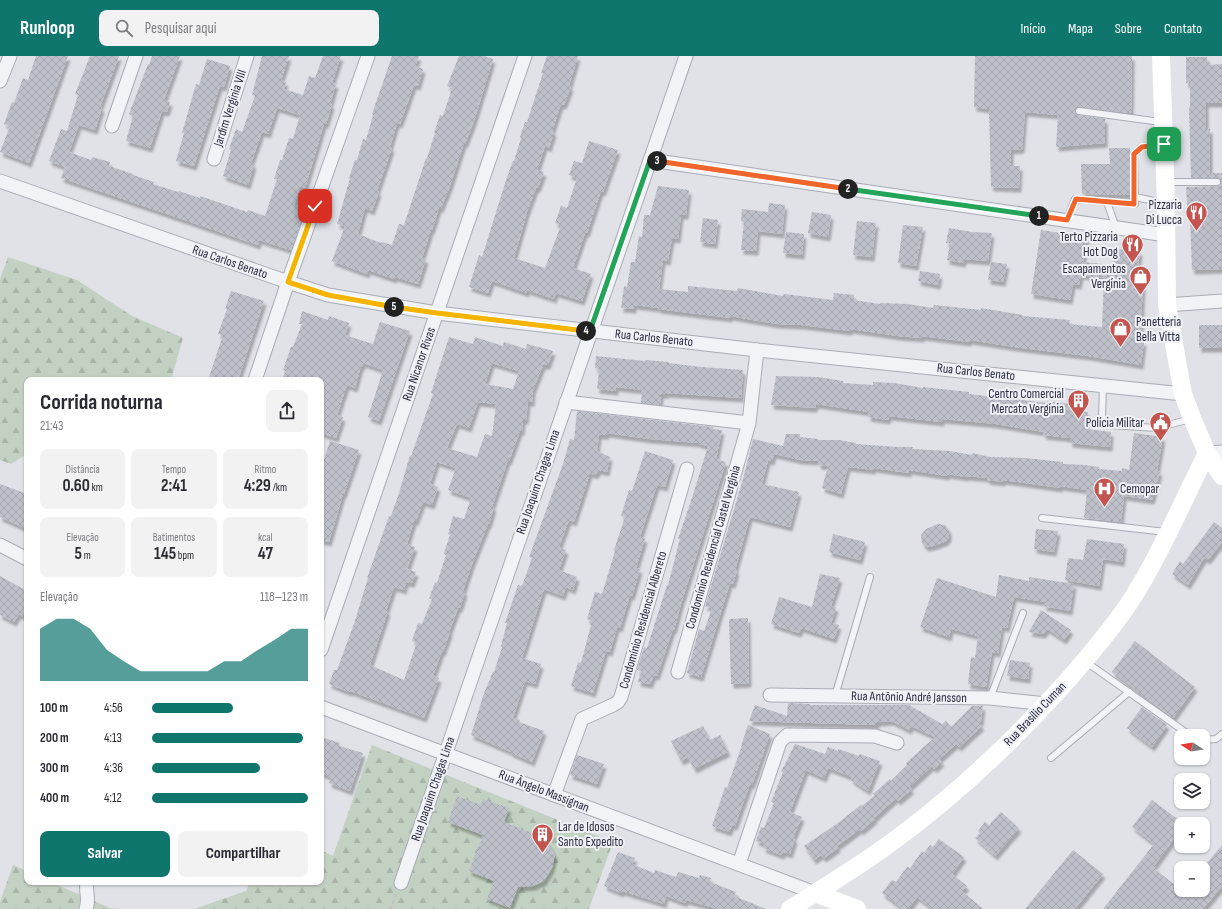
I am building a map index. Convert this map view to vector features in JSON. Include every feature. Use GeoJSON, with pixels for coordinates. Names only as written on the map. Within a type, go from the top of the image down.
{"type":"FeatureCollection","features":[{"type":"Feature","properties":{"kind":"street"},"geometry":{"type":"LineString","coordinates":[[0,81],[10,56]]}},
{"type":"Feature","properties":{"kind":"street"},"geometry":{"type":"LineString","coordinates":[[112,126],[136,56]]}},
{"type":"Feature","properties":{"kind":"street","name":"Jardim Vergínia VIII"},"geometry":{"type":"LineString","coordinates":[[214,159],[247,56]]}},
{"type":"Feature","properties":{"kind":"street"},"geometry":{"type":"LineString","coordinates":[[256,377],[368,56]]}},
{"type":"Feature","properties":{"kind":"street","name":"Rua Nicanor Rivas"},"geometry":{"type":"LineString","coordinates":[[324,641],[525,56]]}},
{"type":"Feature","properties":{"kind":"street","name":"Rua Joaquim Chagas Lima"},"geometry":{"type":"LineString","coordinates":[[401,883],[444,753],[686,56]]}},
{"type":"Feature","properties":{"kind":"street"},"geometry":{"type":"LineString","coordinates":[[1161,56],[1166,203],[1167,305],[1183,394],[1192,418],[1214,453],[1222,476]]}},
{"type":"Feature","properties":{"kind":"street"},"geometry":{"type":"LineString","coordinates":[[650,160],[1166,235]]}},
{"type":"Feature","properties":{"kind":"street","name":"Rua Carlos Benato"},"geometry":{"type":"LineString","coordinates":[[0,181],[328,295],[437,313],[590,331],[757,350],[1183,394]]}},
{"type":"Feature","properties":{"kind":"street"},"geometry":{"type":"LineString","coordinates":[[1167,305],[1222,301]]}},
{"type":"Feature","properties":{"kind":"street","name":"Condomínio Residencial Castel Vergínia"},"geometry":{"type":"LineString","coordinates":[[678,672],[749,423],[757,350]]}},
{"type":"Feature","properties":{"kind":"street"},"geometry":{"type":"LineString","coordinates":[[566,402],[749,423]]}},
{"type":"Feature","properties":{"kind":"street","name":"Rua Brasílio Cuman"},"geometry":{"type":"LineString","coordinates":[[790,909],[888,845],[922,818],[1000,751],[1046,704],[1085,661],[1129,603],[1214,453]]}},
{"type":"Feature","properties":{"kind":"street","name":"Condomínio Residencial Albereto"},"geometry":{"type":"LineString","coordinates":[[554,795],[582,719],[618,702],[688,469]]}},
{"type":"Feature","properties":{"kind":"street"},"geometry":{"type":"LineString","coordinates":[[0,545],[24,557]]}},
{"type":"Feature","properties":{"kind":"street","name":"Rua Antônio André Jansson"},"geometry":{"type":"LineString","coordinates":[[770,695],[990,698],[1046,704]]}},
{"type":"Feature","properties":{"kind":"street","name":"Rua Ângelo Massignan"},"geometry":{"type":"LineString","coordinates":[[324,708],[857,909]]}},
{"type":"Feature","properties":{"kind":"street"},"geometry":{"type":"LineString","coordinates":[[739,864],[780,742],[787,735],[874,736],[897,743]]}},
{"type":"Feature","properties":{"kind":"street"},"geometry":{"type":"LineString","coordinates":[[86,909],[89,900],[87,885]]}},
{"type":"Feature","properties":{"kind":"lane"},"geometry":{"type":"LineString","coordinates":[[1079,111],[1163,122]]}},
{"type":"Feature","properties":{"kind":"lane"},"geometry":{"type":"LineString","coordinates":[[1067,220],[1076,199],[1134,204],[1134,154],[1142,147],[1164,144]]}},
{"type":"Feature","properties":{"kind":"lane"},"geometry":{"type":"LineString","coordinates":[[1165,182],[1217,182]]}},
{"type":"Feature","properties":{"kind":"lane"},"geometry":{"type":"LineString","coordinates":[[1134,197],[1166,203]]}},
{"type":"Feature","properties":{"kind":"lane"},"geometry":{"type":"LineString","coordinates":[[1107,202],[1116,228]]}},
{"type":"Feature","properties":{"kind":"lane"},"geometry":{"type":"LineString","coordinates":[[1103,385],[1102,417],[1104,423],[1110,425],[1156,428],[1192,418]]}},
{"type":"Feature","properties":{"kind":"lane"},"geometry":{"type":"LineString","coordinates":[[1042,518],[1168,532]]}},
{"type":"Feature","properties":{"kind":"lane"},"geometry":{"type":"LineString","coordinates":[[834,696],[870,577]]}},
{"type":"Feature","properties":{"kind":"lane"},"geometry":{"type":"LineString","coordinates":[[990,698],[1023,613]]}},
{"type":"Feature","properties":{"kind":"lane"},"geometry":{"type":"LineString","coordinates":[[1085,661],[1181,729]]}},
{"type":"Feature","properties":{"kind":"lane"},"geometry":{"type":"LineString","coordinates":[[1051,758],[1129,692]]}},
{"type":"Feature","properties":{"kind":"lane"},"geometry":{"type":"LineString","coordinates":[[1210,739],[1216,739],[1222,734]]}},
{"type":"Feature","properties":{"kind":"path"},"geometry":{"type":"LineString","coordinates":[[391,909],[401,883]]}},
{"type":"Feature","properties":{"kind":"green space"},"geometry":{"type":"Polygon","coordinates":[[[8,257],[77,280],[132,316],[183,338],[172,377],[24,377],[24,456],[11,464],[0,460],[0,279],[8,257]]]}},
{"type":"Feature","properties":{"kind":"green space"},"geometry":{"type":"Polygon","coordinates":[[[372,745],[613,842],[589,909],[194,909],[246,891],[249,885],[324,885],[324,852],[333,856],[372,745]]]}},
{"type":"Feature","properties":{"kind":"green space"},"geometry":{"type":"Polygon","coordinates":[[[13,865],[24,870],[24,885],[58,885],[110,908],[124,909],[0,909],[0,902],[13,865]]]}},
{"type":"Feature","properties":{"kind":"building"},"geometry":{"type":"Polygon","coordinates":[[[36,56],[68,56],[29,163],[0,152],[10,126],[4,124],[12,102],[14,103],[23,78],[28,80],[36,56]]]}},
{"type":"Feature","properties":{"kind":"building"},"geometry":{"type":"Polygon","coordinates":[[[90,56],[119,56],[100,107],[102,108],[95,130],[79,125],[69,152],[91,160],[92,157],[110,162],[109,166],[154,182],[153,184],[200,198],[200,196],[247,212],[248,210],[265,216],[277,179],[274,179],[280,160],[282,160],[289,138],[293,139],[300,115],[277,108],[268,134],[262,132],[251,163],[254,164],[248,185],[223,176],[231,150],[229,149],[236,129],[242,132],[255,96],[252,95],[262,56],[289,56],[281,80],[286,82],[284,89],[303,95],[309,76],[315,78],[323,56],[341,56],[332,83],[336,84],[330,104],[332,105],[326,124],[324,124],[305,188],[300,186],[294,206],[305,210],[291,250],[259,240],[258,245],[61,178],[65,167],[49,161],[61,129],[67,131],[78,95],[75,94],[90,56]]]}},
{"type":"Feature","properties":{"kind":"building"},"geometry":{"type":"Polygon","coordinates":[[[152,56],[180,56],[164,100],[170,102],[167,112],[162,111],[150,148],[126,141],[133,116],[129,114],[152,56]]]}},
{"type":"Feature","properties":{"kind":"building"},"geometry":{"type":"Polygon","coordinates":[[[392,56],[419,56],[415,66],[423,69],[418,86],[414,85],[400,124],[397,123],[390,147],[392,148],[377,191],[379,192],[372,211],[365,208],[358,234],[381,243],[392,245],[399,224],[404,225],[440,115],[443,116],[452,88],[447,86],[459,56],[484,56],[493,59],[474,121],[465,144],[464,143],[450,186],[441,208],[439,208],[431,230],[422,258],[426,259],[418,284],[395,277],[394,279],[368,270],[367,274],[332,261],[345,226],[337,224],[349,178],[355,160],[357,160],[363,139],[366,140],[372,114],[392,56]]]}},
{"type":"Feature","properties":{"kind":"building"},"geometry":{"type":"Polygon","coordinates":[[[547,56],[578,56],[569,86],[571,87],[564,105],[561,104],[552,131],[554,132],[549,148],[545,146],[537,170],[544,172],[527,212],[514,258],[545,268],[561,225],[555,223],[561,206],[567,208],[577,178],[569,175],[574,161],[582,163],[589,141],[618,150],[603,192],[601,191],[573,268],[591,274],[582,301],[556,293],[554,299],[527,290],[527,293],[492,281],[488,293],[469,287],[479,255],[482,257],[507,177],[514,161],[521,138],[520,137],[525,122],[527,122],[543,73],[541,73],[547,56]]]}},
{"type":"Feature","properties":{"kind":"building"},"geometry":{"type":"Polygon","coordinates":[[[975,56],[1132,56],[1131,113],[1077,107],[1075,111],[1078,115],[1114,120],[1105,119],[1105,143],[1056,147],[1058,115],[1025,112],[1022,149],[1011,150],[1011,166],[1020,166],[1019,188],[991,187],[989,109],[974,107],[975,56]]]}},
{"type":"Feature","properties":{"kind":"building"},"geometry":{"type":"Polygon","coordinates":[[[1186,57],[1207,57],[1208,65],[1222,64],[1222,103],[1206,103],[1206,129],[1210,129],[1210,173],[1222,173],[1222,269],[1192,270],[1190,216],[1188,216],[1186,187],[1217,186],[1221,185],[1221,182],[1217,178],[1191,178],[1189,107],[1190,83],[1186,83],[1186,57]]]}},
{"type":"Feature","properties":{"kind":"building"},"geometry":{"type":"Polygon","coordinates":[[[207,59],[230,66],[224,87],[220,86],[194,166],[176,161],[184,133],[182,133],[196,84],[199,85],[207,59]]]}},
{"type":"Feature","properties":{"kind":"building"},"geometry":{"type":"Polygon","coordinates":[[[1109,148],[1130,148],[1130,195],[1082,194],[1081,164],[1110,164],[1109,148]]]}},
{"type":"Feature","properties":{"kind":"building"},"geometry":{"type":"Polygon","coordinates":[[[658,186],[689,190],[686,215],[681,215],[678,239],[672,238],[668,261],[663,260],[659,289],[688,292],[688,286],[737,291],[738,288],[783,296],[784,294],[833,300],[834,293],[854,295],[854,300],[880,304],[908,304],[933,308],[934,305],[981,310],[981,308],[1023,315],[1022,316],[1070,320],[1069,324],[1102,327],[1104,278],[1081,275],[1079,285],[1073,284],[1070,300],[1031,294],[1041,230],[1087,237],[1083,262],[1113,265],[1115,249],[1140,251],[1136,283],[1143,284],[1140,341],[1144,342],[1141,365],[1088,356],[969,340],[969,342],[922,336],[922,338],[898,336],[850,329],[850,331],[801,325],[777,324],[730,316],[730,318],[634,305],[634,309],[621,308],[624,286],[627,287],[631,262],[635,262],[639,236],[642,237],[644,215],[650,215],[658,186]]]}},
{"type":"Feature","properties":{"kind":"building"},"geometry":{"type":"Polygon","coordinates":[[[769,203],[785,205],[782,234],[758,231],[756,251],[741,250],[744,222],[741,221],[742,209],[768,212],[769,203]]]}},
{"type":"Feature","properties":{"kind":"building"},"geometry":{"type":"Polygon","coordinates":[[[812,212],[831,215],[828,237],[808,233],[812,212]]]}},
{"type":"Feature","properties":{"kind":"building"},"geometry":{"type":"Polygon","coordinates":[[[703,218],[718,220],[715,244],[700,242],[703,218]]]}},
{"type":"Feature","properties":{"kind":"building"},"geometry":{"type":"Polygon","coordinates":[[[857,221],[876,223],[872,257],[853,255],[857,221]]]}},
{"type":"Feature","properties":{"kind":"building"},"geometry":{"type":"Polygon","coordinates":[[[903,225],[923,227],[916,266],[898,263],[903,225]]]}},
{"type":"Feature","properties":{"kind":"building"},"geometry":{"type":"Polygon","coordinates":[[[949,228],[972,232],[992,233],[988,261],[964,259],[963,263],[947,260],[950,243],[946,243],[949,228]]]}},
{"type":"Feature","properties":{"kind":"building"},"geometry":{"type":"Polygon","coordinates":[[[786,232],[804,234],[802,255],[783,253],[786,232]]]}},
{"type":"Feature","properties":{"kind":"building"},"geometry":{"type":"Polygon","coordinates":[[[991,262],[1007,264],[1003,282],[988,280],[991,262]]]}},
{"type":"Feature","properties":{"kind":"building"},"geometry":{"type":"Polygon","coordinates":[[[920,271],[940,274],[938,285],[918,281],[920,271]]]}},
{"type":"Feature","properties":{"kind":"building"},"geometry":{"type":"Polygon","coordinates":[[[231,291],[264,301],[239,377],[209,377],[223,335],[218,334],[227,309],[225,309],[231,291]]]}},
{"type":"Feature","properties":{"kind":"building"},"geometry":{"type":"Polygon","coordinates":[[[302,311],[328,320],[329,316],[349,323],[345,335],[373,344],[380,322],[410,331],[379,421],[368,417],[383,370],[363,363],[355,388],[347,385],[337,415],[343,417],[336,438],[324,434],[324,377],[283,377],[285,371],[283,370],[291,347],[293,347],[302,324],[299,324],[302,311]]]}},
{"type":"Feature","properties":{"kind":"building"},"geometry":{"type":"Polygon","coordinates":[[[1199,325],[1222,325],[1222,348],[1199,348],[1199,325]]]}},
{"type":"Feature","properties":{"kind":"building"},"geometry":{"type":"Polygon","coordinates":[[[449,337],[473,344],[475,337],[503,346],[504,342],[526,349],[527,344],[553,351],[548,365],[543,365],[533,390],[532,402],[528,402],[526,420],[523,420],[522,431],[520,431],[509,461],[508,460],[492,507],[494,507],[489,524],[472,564],[463,591],[465,592],[460,608],[458,608],[433,676],[439,678],[424,718],[329,684],[334,670],[337,670],[355,621],[367,578],[389,516],[391,516],[410,455],[411,456],[433,394],[431,393],[449,337]],[[492,363],[485,384],[513,389],[519,371],[492,363]],[[478,402],[469,428],[457,424],[447,448],[477,457],[485,434],[492,436],[496,404],[478,402]],[[437,462],[430,484],[438,487],[432,505],[423,502],[416,521],[414,521],[407,544],[415,547],[407,569],[416,572],[412,583],[406,582],[404,590],[394,587],[386,611],[388,611],[370,665],[404,680],[417,642],[412,641],[418,623],[422,624],[432,599],[429,599],[435,582],[437,583],[446,555],[444,554],[450,534],[448,534],[453,516],[464,519],[471,498],[448,490],[456,468],[437,462]]]}},
{"type":"Feature","properties":{"kind":"building"},"geometry":{"type":"Polygon","coordinates":[[[596,356],[743,370],[741,398],[666,393],[661,394],[660,405],[641,403],[642,390],[616,387],[616,391],[597,389],[599,369],[595,368],[596,356]]]}},
{"type":"Feature","properties":{"kind":"building"},"geometry":{"type":"Polygon","coordinates":[[[776,376],[818,377],[843,381],[843,383],[873,385],[873,382],[894,383],[923,388],[969,392],[969,394],[1047,403],[1047,401],[1071,404],[1070,410],[1088,412],[1086,429],[1111,432],[1110,447],[1070,443],[1070,438],[1043,435],[1044,432],[996,424],[942,419],[942,422],[889,416],[888,420],[868,417],[869,412],[816,404],[815,408],[771,405],[776,376]]]}},
{"type":"Feature","properties":{"kind":"building"},"geometry":{"type":"Polygon","coordinates":[[[577,411],[713,427],[713,429],[722,430],[716,459],[726,462],[674,630],[673,629],[657,676],[654,675],[650,684],[638,682],[641,671],[637,670],[644,647],[647,648],[668,585],[680,539],[678,539],[708,446],[699,443],[649,439],[607,433],[606,435],[599,435],[597,451],[610,457],[607,472],[599,470],[595,475],[590,473],[574,522],[569,520],[559,547],[566,550],[559,570],[577,577],[573,590],[566,587],[563,596],[544,589],[522,658],[541,664],[535,684],[525,681],[513,718],[520,720],[519,722],[544,731],[532,762],[471,735],[484,693],[494,672],[502,647],[507,623],[505,623],[518,585],[522,586],[532,558],[529,557],[563,464],[570,439],[574,440],[577,411]]]}},
{"type":"Feature","properties":{"kind":"building"},"geometry":{"type":"Polygon","coordinates":[[[1134,433],[1163,437],[1157,471],[1160,472],[1152,500],[1124,496],[1121,522],[1084,518],[1087,490],[1060,486],[1060,488],[1003,480],[1003,482],[987,480],[987,478],[947,474],[947,476],[909,470],[909,473],[873,468],[873,470],[848,467],[841,494],[822,488],[828,466],[818,465],[819,461],[800,460],[774,454],[772,461],[768,460],[762,484],[799,492],[790,527],[750,517],[735,570],[737,570],[733,584],[730,583],[701,677],[687,673],[699,629],[704,631],[712,608],[705,606],[743,479],[753,439],[783,446],[786,434],[800,434],[800,437],[818,440],[839,440],[856,444],[913,447],[912,449],[950,451],[972,455],[972,453],[990,457],[1025,458],[1122,471],[1122,468],[1129,470],[1134,433]]]}},
{"type":"Feature","properties":{"kind":"building"},"geometry":{"type":"Polygon","coordinates":[[[330,441],[359,450],[343,494],[329,542],[324,541],[324,459],[330,441]]]}},
{"type":"Feature","properties":{"kind":"building"},"geometry":{"type":"Polygon","coordinates":[[[645,451],[673,460],[665,487],[657,485],[640,537],[645,538],[636,568],[640,569],[632,596],[630,595],[620,628],[617,627],[610,652],[606,651],[593,693],[571,686],[578,662],[581,663],[592,621],[587,619],[595,592],[602,594],[625,517],[621,516],[629,490],[632,491],[645,451]]]}},
{"type":"Feature","properties":{"kind":"building"},"geometry":{"type":"Polygon","coordinates":[[[0,484],[24,493],[24,528],[0,517],[0,484]]]}},
{"type":"Feature","properties":{"kind":"building"},"geometry":{"type":"Polygon","coordinates":[[[1214,522],[1222,528],[1222,542],[1208,560],[1204,558],[1188,585],[1172,574],[1180,561],[1183,564],[1214,522]]]}},
{"type":"Feature","properties":{"kind":"building"},"geometry":{"type":"Polygon","coordinates":[[[938,524],[945,525],[949,530],[949,537],[946,541],[926,547],[922,543],[921,535],[926,529],[938,524]]]}},
{"type":"Feature","properties":{"kind":"building"},"geometry":{"type":"Polygon","coordinates":[[[1036,529],[1058,531],[1054,552],[1034,549],[1036,529]]]}},
{"type":"Feature","properties":{"kind":"building"},"geometry":{"type":"Polygon","coordinates":[[[833,534],[865,542],[860,560],[829,552],[833,534]]]}},
{"type":"Feature","properties":{"kind":"building"},"geometry":{"type":"Polygon","coordinates":[[[1087,539],[1124,544],[1122,562],[1103,559],[1099,586],[1065,580],[1068,558],[1083,560],[1087,539]]]}},
{"type":"Feature","properties":{"kind":"building"},"geometry":{"type":"Polygon","coordinates":[[[820,574],[840,578],[831,606],[836,607],[831,623],[839,625],[834,639],[801,628],[799,633],[771,624],[779,597],[812,607],[820,574]]]}},
{"type":"Feature","properties":{"kind":"building"},"geometry":{"type":"Polygon","coordinates":[[[999,575],[1029,581],[1029,577],[1074,584],[1070,611],[1043,606],[1046,602],[1014,597],[1007,628],[1002,627],[998,653],[992,652],[986,687],[968,684],[971,657],[975,658],[978,636],[951,629],[949,637],[920,627],[937,578],[996,597],[999,575]]]}},
{"type":"Feature","properties":{"kind":"building"},"geometry":{"type":"Polygon","coordinates":[[[0,576],[24,589],[24,617],[19,614],[14,622],[0,615],[0,576]]]}},
{"type":"Feature","properties":{"kind":"building"},"geometry":{"type":"Polygon","coordinates":[[[1041,610],[1071,630],[1064,640],[1047,629],[1043,634],[1029,632],[1041,610]]]}},
{"type":"Feature","properties":{"kind":"building"},"geometry":{"type":"Polygon","coordinates":[[[748,618],[749,683],[731,684],[729,619],[748,618]]]}},
{"type":"Feature","properties":{"kind":"building"},"geometry":{"type":"Polygon","coordinates":[[[1135,641],[1195,687],[1173,718],[1112,672],[1135,641]]]}},
{"type":"Feature","properties":{"kind":"building"},"geometry":{"type":"Polygon","coordinates":[[[1010,660],[1030,663],[1028,679],[1007,676],[1010,660]]]}},
{"type":"Feature","properties":{"kind":"building"},"geometry":{"type":"Polygon","coordinates":[[[788,703],[810,705],[909,705],[942,724],[946,721],[951,727],[972,706],[983,706],[981,721],[979,723],[982,726],[959,747],[956,744],[939,759],[942,762],[934,769],[932,766],[909,787],[912,789],[898,801],[896,798],[861,831],[860,829],[824,858],[821,855],[814,860],[804,846],[838,823],[862,804],[861,807],[890,779],[891,781],[907,765],[906,763],[935,737],[911,726],[909,730],[891,721],[877,722],[877,725],[749,721],[755,705],[787,716],[788,703]]]}},
{"type":"Feature","properties":{"kind":"building"},"geometry":{"type":"Polygon","coordinates":[[[1142,707],[1167,725],[1152,747],[1127,728],[1142,707]]]}},
{"type":"Feature","properties":{"kind":"building"},"geometry":{"type":"Polygon","coordinates":[[[748,725],[770,734],[752,785],[750,784],[735,826],[732,825],[729,832],[712,826],[725,787],[727,788],[748,725]]]}},
{"type":"Feature","properties":{"kind":"building"},"geometry":{"type":"Polygon","coordinates":[[[703,726],[710,740],[720,735],[728,752],[694,769],[688,757],[681,761],[671,741],[703,726]]]}},
{"type":"Feature","properties":{"kind":"building"},"geometry":{"type":"Polygon","coordinates":[[[324,738],[340,743],[339,746],[363,753],[350,791],[329,783],[331,777],[324,774],[324,738]]]}},
{"type":"Feature","properties":{"kind":"building"},"geometry":{"type":"Polygon","coordinates":[[[795,744],[825,754],[828,747],[859,756],[859,754],[880,761],[868,791],[851,780],[852,777],[828,768],[824,778],[806,770],[790,812],[802,817],[793,838],[795,839],[790,854],[784,852],[781,855],[763,848],[765,844],[756,841],[761,827],[764,828],[774,803],[771,802],[783,772],[781,772],[795,744]]]}},
{"type":"Feature","properties":{"kind":"building"},"geometry":{"type":"Polygon","coordinates":[[[577,755],[604,764],[597,784],[570,775],[577,755]]]}},
{"type":"Feature","properties":{"kind":"building","name":"Lar de Idosos Santo Expedito"},"geometry":{"type":"Polygon","coordinates":[[[457,796],[481,805],[483,799],[509,808],[504,822],[539,836],[550,845],[555,855],[552,868],[544,881],[533,886],[518,887],[510,908],[487,899],[494,881],[469,871],[483,835],[448,822],[457,796]]]}},
{"type":"Feature","properties":{"kind":"building"},"geometry":{"type":"Polygon","coordinates":[[[1152,800],[1175,817],[1174,839],[1154,866],[1157,868],[1156,870],[1174,884],[1174,897],[1210,897],[1210,861],[1209,861],[1222,845],[1222,886],[1203,909],[1103,909],[1154,844],[1132,827],[1152,800]]]}},
{"type":"Feature","properties":{"kind":"building"},"geometry":{"type":"Polygon","coordinates":[[[1001,812],[1019,828],[995,856],[975,838],[980,833],[978,831],[985,822],[989,825],[1001,812]]]}},
{"type":"Feature","properties":{"kind":"building"},"geometry":{"type":"Polygon","coordinates":[[[939,839],[964,857],[952,874],[967,886],[962,891],[983,909],[933,909],[917,897],[908,909],[903,909],[882,893],[892,880],[896,882],[907,867],[910,868],[922,851],[924,853],[930,845],[933,847],[939,839]]]}},
{"type":"Feature","properties":{"kind":"building"},"geometry":{"type":"Polygon","coordinates":[[[1073,850],[1103,874],[1075,909],[1025,909],[1073,850]]]}},
{"type":"Feature","properties":{"kind":"building"},"geometry":{"type":"Polygon","coordinates":[[[618,852],[635,858],[632,864],[654,873],[655,870],[676,877],[678,872],[699,878],[700,875],[711,878],[710,882],[736,892],[734,896],[766,909],[718,909],[686,900],[685,903],[666,896],[664,904],[622,891],[621,893],[604,886],[618,852]]]}},
{"type":"Feature","properties":{"kind":"place","name":"Pizzaria Di Lucca"},"geometry":{"type":"Point","coordinates":[1197,232]}},
{"type":"Feature","properties":{"kind":"place","name":"Terto Pizzaria Hot Dog"},"geometry":{"type":"Point","coordinates":[1133,264]}},
{"type":"Feature","properties":{"kind":"place","name":"Escapamentos Vergínia"},"geometry":{"type":"Point","coordinates":[1141,296]}},
{"type":"Feature","properties":{"kind":"place","name":"Panetteria Bella Vitta"},"geometry":{"type":"Point","coordinates":[1120,348]}},
{"type":"Feature","properties":{"kind":"place","name":"Centro Comercial Mercato Vergínia"},"geometry":{"type":"Point","coordinates":[1079,420]}},
{"type":"Feature","properties":{"kind":"place","name":"Polícia Militar"},"geometry":{"type":"Point","coordinates":[1160,442]}},
{"type":"Feature","properties":{"kind":"place","name":"Cemopar"},"geometry":{"type":"Point","coordinates":[1104,508]}},
{"type":"Feature","properties":{"kind":"place","name":"Lar de Idosos Santo Expedito"},"geometry":{"type":"Point","coordinates":[543,854]}},
{"type":"Feature","properties":{"kind":"route"},"geometry":{"type":"LineString","coordinates":[[315,206],[288,282],[328,295],[369,303],[437,313],[590,331],[650,160],[1067,220],[1076,199],[1134,204],[1134,154],[1142,147],[1164,144]]}}]}
